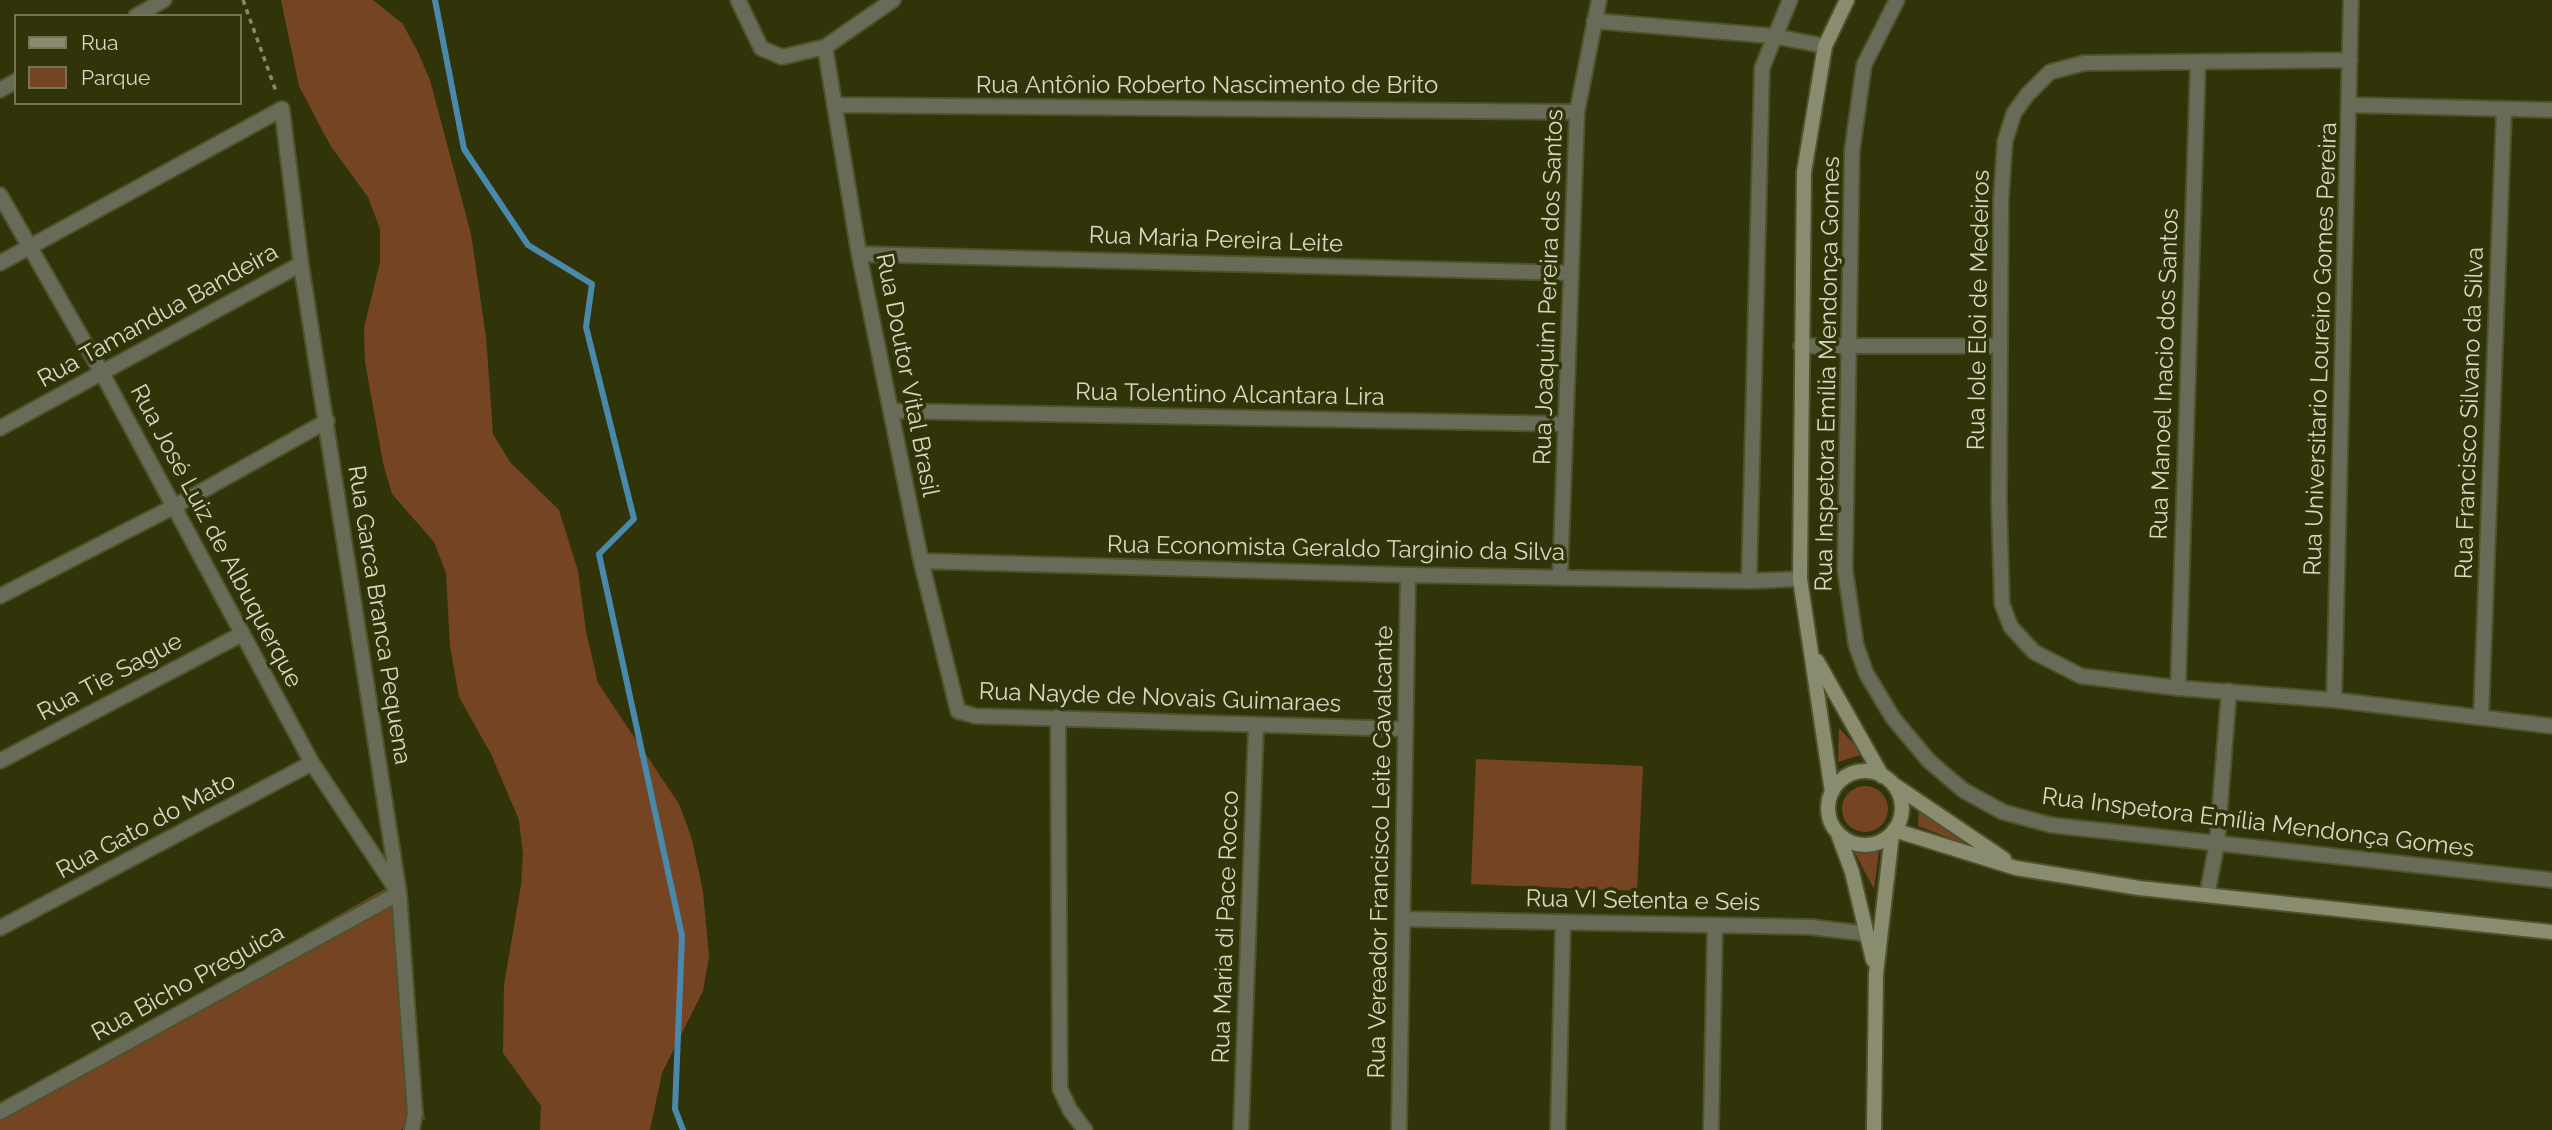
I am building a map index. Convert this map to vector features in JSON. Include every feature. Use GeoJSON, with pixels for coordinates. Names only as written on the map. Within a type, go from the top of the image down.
{"type":"FeatureCollection","features":[{"type":"Feature","properties":{"kind":"main road","name":"Rua Inspetora Emília Mendonça Gomes"},"geometry":{"type":"LineString","coordinates":[[1832,792],[1800,579],[1804,172],[1825,46],[1847,0]]}},
{"type":"Feature","properties":{"kind":"main road","name":"Rua Inspetora Emília Mendonça Gomes"},"geometry":{"type":"LineString","coordinates":[[1813,653],[1886,779],[2016,868]]}},
{"type":"Feature","properties":{"kind":"main road"},"geometry":{"type":"LineString","coordinates":[[1873,941],[1893,832],[1902,809],[1899,794],[1886,779],[1873,772],[1853,774],[1837,784],[1832,792],[1828,814],[1853,872],[1873,941],[1876,974],[1874,1130]]}},
{"type":"Feature","properties":{"kind":"main road","name":"Rua Inspetora Emília Mendonça Gomes"},"geometry":{"type":"LineString","coordinates":[[1893,832],[2016,868],[2139,888],[2552,932]]}},
{"type":"Feature","properties":{"kind":"main road"},"geometry":{"type":"LineString","coordinates":[[1838,834],[1855,844],[1865,845],[1884,840],[1893,832]]}},
{"type":"Feature","properties":{"kind":"street"},"geometry":{"type":"LineString","coordinates":[[139,14],[164,0]]}},
{"type":"Feature","properties":{"kind":"street"},"geometry":{"type":"LineString","coordinates":[[738,0],[761,48],[782,57],[825,47],[893,0]]}},
{"type":"Feature","properties":{"kind":"street","name":"Rua Joaquim Pereira dos Santos"},"geometry":{"type":"LineString","coordinates":[[1560,578],[1577,111],[1599,0]]}},
{"type":"Feature","properties":{"kind":"street"},"geometry":{"type":"LineString","coordinates":[[1749,581],[1762,68],[1790,0]]}},
{"type":"Feature","properties":{"kind":"street","name":"Rua Inspetora Emília Mendonça Gomes"},"geometry":{"type":"LineString","coordinates":[[1897,0],[1864,65],[1852,151],[1845,569],[1850,615],[1866,673],[1893,718],[1929,761],[1963,790],[2003,812],[2051,825],[2552,880]]}},
{"type":"Feature","properties":{"kind":"street","name":"Rua Universitario Loureiro Gomes Pereira"},"geometry":{"type":"LineString","coordinates":[[2334,700],[2351,104],[2351,0]]}},
{"type":"Feature","properties":{"kind":"street"},"geometry":{"type":"LineString","coordinates":[[1594,21],[1773,36],[1825,46]]}},
{"type":"Feature","properties":{"kind":"street","name":"Rua Doutor Vital Brasil"},"geometry":{"type":"LineString","coordinates":[[825,47],[859,254],[893,411],[921,561],[958,711]]}},
{"type":"Feature","properties":{"kind":"street","name":"Rua Iole Eloi de Medeiros"},"geometry":{"type":"LineString","coordinates":[[2350,60],[2084,63],[2050,72],[2027,95],[2014,113],[2005,141],[2000,346],[2002,604],[2011,627],[2034,652],[2081,676],[2178,688],[2334,700],[2552,726]]}},
{"type":"Feature","properties":{"kind":"street","name":"Rua Manoel Inacio dos Santos"},"geometry":{"type":"LineString","coordinates":[[2178,688],[2198,62]]}},
{"type":"Feature","properties":{"kind":"street"},"geometry":{"type":"LineString","coordinates":[[2351,104],[2552,110]]}},
{"type":"Feature","properties":{"kind":"street","name":"Rua Antônio Roberto Nascimento de Brito"},"geometry":{"type":"LineString","coordinates":[[836,105],[1577,111]]}},
{"type":"Feature","properties":{"kind":"street"},"geometry":{"type":"LineString","coordinates":[[0,263],[282,109]]}},
{"type":"Feature","properties":{"kind":"street","name":"Rua Garca Branca Pequena"},"geometry":{"type":"LineString","coordinates":[[282,109],[301,264],[399,893],[415,1113],[412,1130]]}},
{"type":"Feature","properties":{"kind":"street","name":"Rua Francisco Silvano da Silva"},"geometry":{"type":"LineString","coordinates":[[2482,719],[2504,110]]}},
{"type":"Feature","properties":{"kind":"street","name":"Rua José Luiz de Albuquerque"},"geometry":{"type":"LineString","coordinates":[[0,195],[102,373],[312,763],[399,893]]}},
{"type":"Feature","properties":{"kind":"street","name":"Rua Maria Pereira Leite"},"geometry":{"type":"LineString","coordinates":[[859,254],[1571,273]]}},
{"type":"Feature","properties":{"kind":"street","name":"Rua Tamandua Bandeira"},"geometry":{"type":"LineString","coordinates":[[0,428],[301,264]]}},
{"type":"Feature","properties":{"kind":"street"},"geometry":{"type":"LineString","coordinates":[[1801,346],[2000,346]]}},
{"type":"Feature","properties":{"kind":"street","name":"Rua Tolentino Alcantara Lira"},"geometry":{"type":"LineString","coordinates":[[893,411],[1566,424]]}},
{"type":"Feature","properties":{"kind":"street"},"geometry":{"type":"LineString","coordinates":[[0,596],[175,506],[327,421]]}},
{"type":"Feature","properties":{"kind":"street","name":"Rua Economista Geraldo Targinio da Silva"},"geometry":{"type":"LineString","coordinates":[[921,561],[1408,575],[1749,581]]}},
{"type":"Feature","properties":{"kind":"street","name":"Rua Vereador Francisco Leite Cavalcante"},"geometry":{"type":"LineString","coordinates":[[1399,1130],[1403,729],[1408,575]]}},
{"type":"Feature","properties":{"kind":"street","name":"Rua Inspetora Emília Mendonça Gomes"},"geometry":{"type":"LineString","coordinates":[[1749,581],[1800,579]]}},
{"type":"Feature","properties":{"kind":"street","name":"Rua Tie Sague"},"geometry":{"type":"LineString","coordinates":[[0,761],[242,634]]}},
{"type":"Feature","properties":{"kind":"street"},"geometry":{"type":"LineString","coordinates":[[2207,895],[2217,843],[2229,691]]}},
{"type":"Feature","properties":{"kind":"street","name":"Rua Nayde de Novais Guimaraes"},"geometry":{"type":"LineString","coordinates":[[958,711],[975,716],[1403,729]]}},
{"type":"Feature","properties":{"kind":"street"},"geometry":{"type":"LineString","coordinates":[[1058,717],[1060,1089],[1070,1110],[1086,1130]]}},
{"type":"Feature","properties":{"kind":"street","name":"Rua Maria di Pace Rocco"},"geometry":{"type":"LineString","coordinates":[[1241,1130],[1256,726]]}},
{"type":"Feature","properties":{"kind":"street","name":"Rua Gato do Mato"},"geometry":{"type":"LineString","coordinates":[[0,928],[312,763]]}},
{"type":"Feature","properties":{"kind":"street","name":"Rua Bicho Preguica"},"geometry":{"type":"LineString","coordinates":[[0,1112],[399,893]]}},
{"type":"Feature","properties":{"kind":"street","name":"Rua VI Setenta e Seis"},"geometry":{"type":"LineString","coordinates":[[1403,919],[1811,927],[1852,932],[1873,941]]}},
{"type":"Feature","properties":{"kind":"street"},"geometry":{"type":"LineString","coordinates":[[1558,1130],[1563,922]]}},
{"type":"Feature","properties":{"kind":"street"},"geometry":{"type":"LineString","coordinates":[[1711,1130],[1715,926]]}},
{"type":"Feature","properties":{"kind":"path"},"geometry":{"type":"LineString","coordinates":[[243,0],[282,109]]}},
{"type":"Feature","properties":{"kind":"green space"},"geometry":{"type":"Polygon","coordinates":[[[281,0],[373,0],[402,23],[417,50],[430,80],[471,234],[486,337],[493,434],[510,462],[559,510],[578,571],[586,631],[598,683],[679,804],[691,836],[703,891],[709,957],[703,991],[662,1073],[650,1130],[540,1130],[541,1106],[503,1053],[504,985],[521,885],[523,854],[519,820],[491,754],[459,697],[450,646],[446,573],[434,542],[392,494],[383,463],[365,362],[364,328],[380,262],[380,229],[368,197],[330,145],[299,86],[281,0]]]}},
{"type":"Feature","properties":{"kind":"green space"},"geometry":{"type":"Polygon","coordinates":[[[1839,728],[1863,754],[1838,762],[1839,728]]]}},
{"type":"Feature","properties":{"kind":"green space"},"geometry":{"type":"Polygon","coordinates":[[[1476,759],[1643,766],[1637,891],[1471,884],[1476,759]]]}},
{"type":"Feature","properties":{"kind":"green space"},"geometry":{"type":"Polygon","coordinates":[[[1865,786],[1881,793],[1888,809],[1881,825],[1865,832],[1849,825],[1842,809],[1849,793],[1865,786]]]}},
{"type":"Feature","properties":{"kind":"green space"},"geometry":{"type":"Polygon","coordinates":[[[1919,806],[1965,844],[1918,826],[1919,806]]]}},
{"type":"Feature","properties":{"kind":"green space"},"geometry":{"type":"Polygon","coordinates":[[[1879,851],[1874,889],[1855,853],[1879,851]]]}},
{"type":"Feature","properties":{"kind":"green space"},"geometry":{"type":"Polygon","coordinates":[[[388,887],[425,1119],[400,1130],[0,1130],[0,1108],[388,887]]]}},
{"type":"Feature","properties":{"kind":"waterway"},"geometry":{"type":"LineString","coordinates":[[435,0],[464,149],[528,245],[592,284],[586,327],[634,519],[599,554],[682,936],[675,1109],[683,1130]]}}]}
